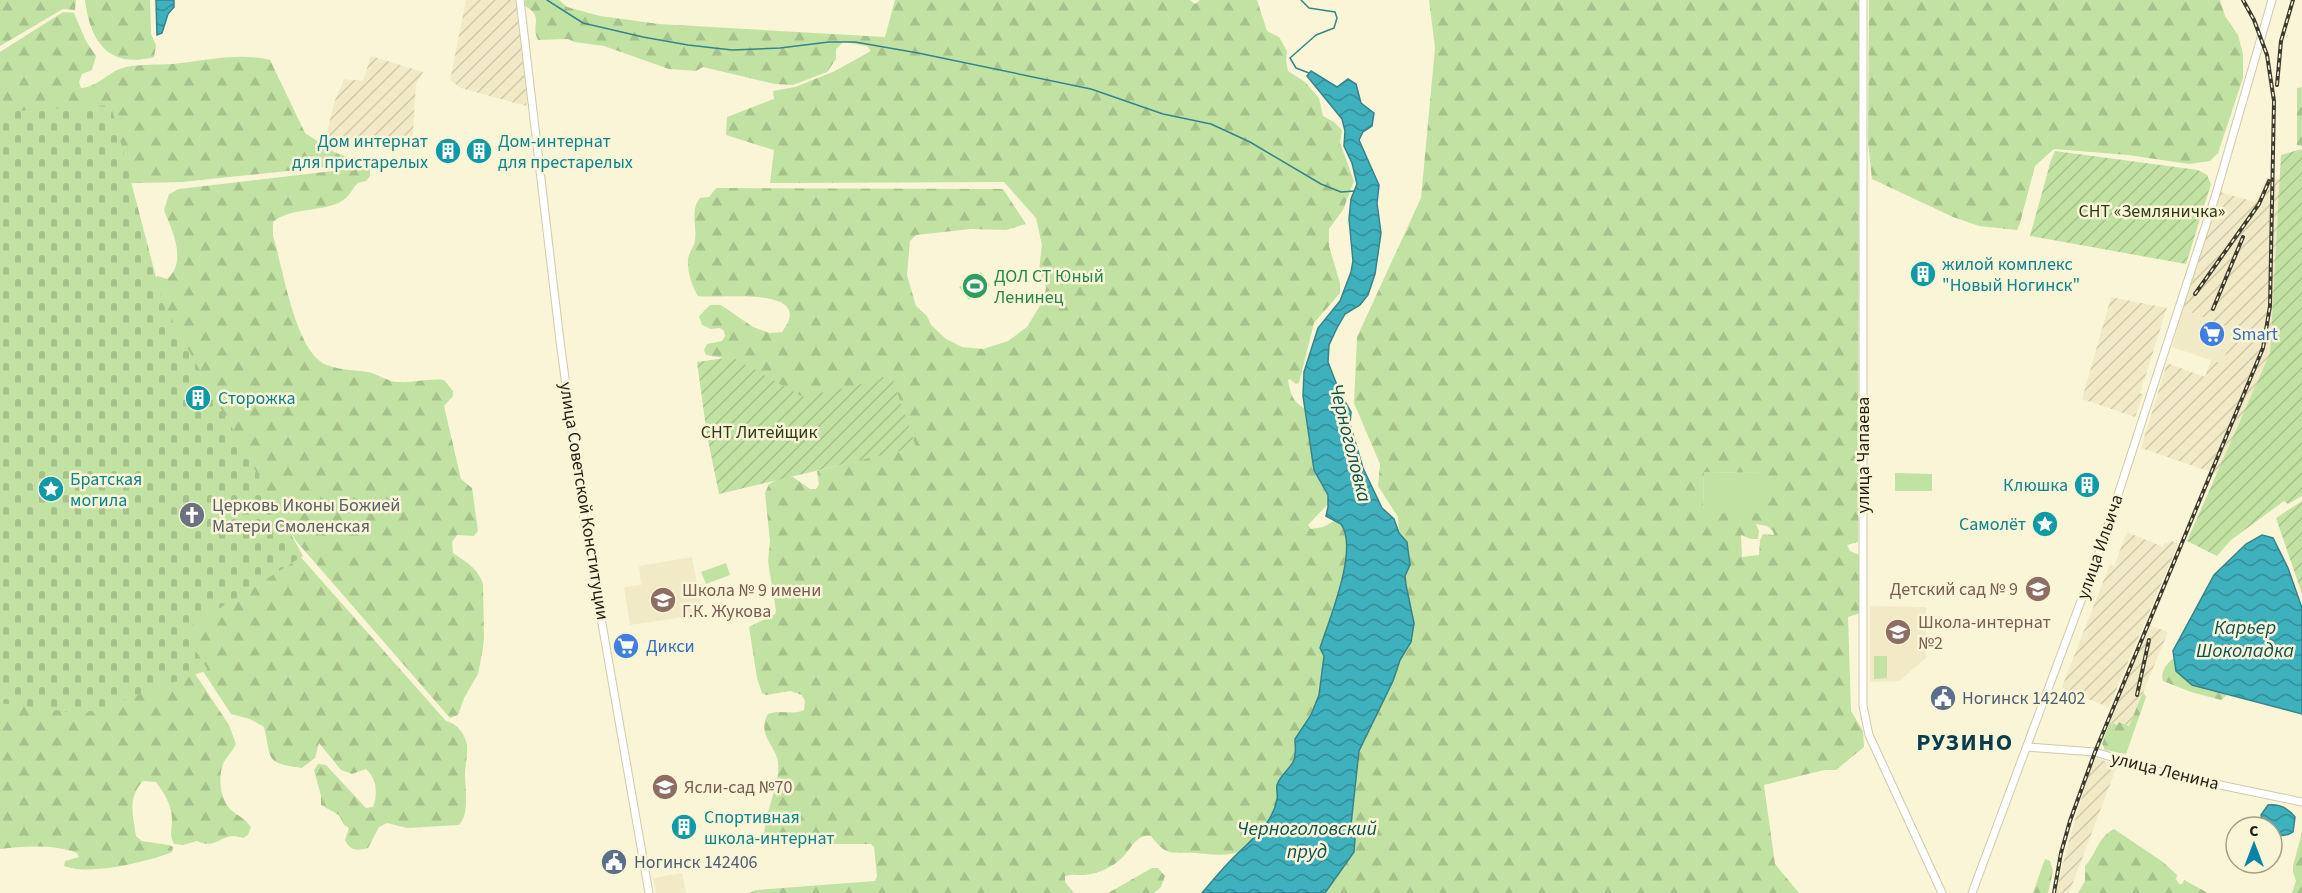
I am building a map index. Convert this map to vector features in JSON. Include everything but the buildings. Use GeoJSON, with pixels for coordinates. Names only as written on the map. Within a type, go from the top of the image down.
{"type":"FeatureCollection","features":[{"type":"Feature","properties":{"kind":"street","name":"улица Советской Конституции"},"geometry":{"type":"LineString","coordinates":[[520,0],[560,341],[584,520],[649,893]]}},
{"type":"Feature","properties":{"kind":"street","name":"улица Чапаева"},"geometry":{"type":"LineString","coordinates":[[1863,0],[1863,706],[1869,735],[1942,893]]}},
{"type":"Feature","properties":{"kind":"street","name":"улица Ильича"},"geometry":{"type":"LineString","coordinates":[[1972,893],[2100,550],[2215,196],[2272,0]]}},
{"type":"Feature","properties":{"kind":"street","name":"улица Ленина"},"geometry":{"type":"LineString","coordinates":[[2027,747],[2095,752],[2167,774],[2302,802]]}},
{"type":"Feature","properties":{"kind":"shaded area"},"geometry":{"type":"Polygon","coordinates":[[[466,0],[516,0],[526,106],[461,88],[450,80],[466,0]]]}},
{"type":"Feature","properties":{"kind":"shaded area"},"geometry":{"type":"Polygon","coordinates":[[[371,56],[423,72],[416,84],[412,148],[326,137],[334,103],[344,79],[363,81],[371,56]]]}},
{"type":"Feature","properties":{"kind":"shaded area"},"geometry":{"type":"Polygon","coordinates":[[[2267,178],[2280,179],[2270,353],[2217,474],[2141,448],[2167,363],[2205,377],[2211,360],[2223,364],[2233,329],[2183,309],[2220,192],[2255,202],[2267,178]]]}},
{"type":"Feature","properties":{"kind":"shaded area"},"geometry":{"type":"Polygon","coordinates":[[[2111,297],[2167,308],[2140,393],[2143,395],[2135,417],[2082,399],[2111,297]]]}},
{"type":"Feature","properties":{"kind":"shaded area"},"geometry":{"type":"Polygon","coordinates":[[[2183,309],[2233,329],[2223,364],[2172,347],[2183,309]]]}},
{"type":"Feature","properties":{"kind":"shaded area"},"geometry":{"type":"Polygon","coordinates":[[[2127,532],[2163,547],[2165,542],[2169,544],[2170,540],[2178,544],[2109,707],[2062,687],[2110,564],[2114,566],[2127,532]]]}},
{"type":"Feature","properties":{"kind":"shaded area","name":"Школа № 9 имени Г.К. Жукова"},"geometry":{"type":"Polygon","coordinates":[[[692,557],[703,614],[630,625],[624,587],[641,585],[639,566],[692,557]]]}},
{"type":"Feature","properties":{"kind":"shaded area","name":"Школа-интернат №2"},"geometry":{"type":"Polygon","coordinates":[[[1870,606],[1926,607],[1926,658],[1899,681],[1870,682],[1870,606]]]}},
{"type":"Feature","properties":{"kind":"shaded area"},"geometry":{"type":"Polygon","coordinates":[[[2149,625],[2168,632],[2129,726],[2120,722],[2118,725],[2110,722],[2149,625]]]}},
{"type":"Feature","properties":{"kind":"shaded area"},"geometry":{"type":"Polygon","coordinates":[[[2094,757],[2117,766],[2069,893],[2056,893],[2067,847],[2094,757]]]}},
{"type":"Feature","properties":{"kind":"shaded area"},"geometry":{"type":"Polygon","coordinates":[[[682,873],[686,893],[656,893],[653,878],[682,873]]]}},
{"type":"Feature","properties":{"kind":"green space"},"geometry":{"type":"Polygon","coordinates":[[[0,0],[76,0],[75,10],[63,9],[0,46],[0,0]]]}},
{"type":"Feature","properties":{"kind":"green space"},"geometry":{"type":"Polygon","coordinates":[[[85,0],[150,0],[151,34],[156,45],[154,57],[138,60],[125,59],[113,55],[104,48],[91,28],[85,0]]]}},
{"type":"Feature","properties":{"kind":"green space"},"geometry":{"type":"Polygon","coordinates":[[[525,0],[559,0],[567,7],[600,16],[659,24],[885,37],[895,0],[1190,0],[1195,4],[1200,0],[1257,0],[1267,31],[1279,37],[1287,51],[1288,71],[1305,82],[1319,98],[1323,116],[1342,130],[1340,143],[1354,181],[1343,210],[1329,229],[1329,246],[1340,283],[1340,293],[1314,323],[1299,383],[1288,380],[1293,397],[1304,408],[1314,470],[1328,495],[1328,504],[1308,525],[1311,529],[1323,527],[1336,520],[1344,530],[1347,544],[1346,562],[1320,648],[1324,656],[1319,695],[1311,715],[1295,739],[1294,759],[1280,780],[1278,798],[1272,812],[1258,835],[1246,847],[1236,853],[1225,855],[1175,853],[1161,847],[1151,836],[1142,837],[1115,864],[1095,873],[1065,876],[1065,882],[1074,893],[749,893],[756,890],[875,881],[877,876],[874,847],[871,844],[765,844],[765,825],[777,781],[778,762],[765,734],[765,721],[768,714],[804,710],[805,701],[802,695],[790,691],[766,695],[762,693],[757,678],[749,627],[775,614],[776,611],[768,561],[770,541],[765,493],[769,484],[782,477],[793,477],[810,489],[816,489],[819,484],[817,471],[898,450],[783,407],[730,359],[706,355],[704,350],[707,344],[722,341],[725,336],[724,331],[720,328],[711,329],[702,325],[699,316],[710,305],[721,305],[753,327],[770,333],[782,332],[790,317],[787,307],[777,301],[743,296],[698,296],[690,278],[688,263],[695,240],[697,203],[700,198],[709,197],[716,188],[1003,189],[1026,224],[1006,230],[971,229],[916,235],[910,241],[907,275],[916,306],[946,339],[962,347],[983,349],[1008,341],[1027,327],[1044,299],[1046,287],[1039,270],[1042,245],[1036,218],[1004,182],[770,183],[774,150],[726,135],[727,117],[774,99],[773,91],[795,87],[835,71],[871,51],[867,46],[843,42],[836,49],[836,59],[827,72],[793,85],[775,84],[703,67],[696,71],[669,69],[604,46],[568,39],[538,40],[535,30],[536,18],[525,6],[525,0]]]}},
{"type":"Feature","properties":{"kind":"green space"},"geometry":{"type":"Polygon","coordinates":[[[1429,0],[1859,0],[1858,542],[1847,545],[1850,551],[1859,555],[1860,613],[1848,617],[1851,711],[1863,731],[1864,747],[1836,770],[1824,770],[1764,785],[1775,864],[1799,893],[1325,893],[1350,857],[1355,839],[1351,825],[1359,751],[1400,660],[1411,642],[1414,623],[1405,576],[1410,565],[1407,543],[1399,533],[1398,517],[1378,486],[1380,464],[1354,403],[1357,337],[1421,198],[1435,48],[1429,0]],[[1704,472],[1703,513],[1764,513],[1764,473],[1704,472]],[[1756,524],[1759,531],[1758,539],[1741,535],[1742,557],[1759,555],[1760,540],[1763,534],[1774,535],[1767,526],[1756,524]]]}},
{"type":"Feature","properties":{"kind":"green space"},"geometry":{"type":"Polygon","coordinates":[[[1869,0],[2220,0],[2225,16],[2238,35],[2243,54],[2243,78],[2218,153],[2210,161],[2189,164],[2128,155],[2054,149],[2035,166],[2017,230],[1979,226],[1953,217],[1872,179],[1868,142],[1869,0]]]}},
{"type":"Feature","properties":{"kind":"green space"},"geometry":{"type":"Polygon","coordinates":[[[63,12],[74,13],[86,41],[96,56],[92,70],[82,74],[79,82],[81,88],[93,85],[120,69],[132,66],[233,57],[270,60],[305,133],[334,152],[349,158],[349,163],[182,182],[0,186],[0,52],[63,12]]]}},
{"type":"Feature","properties":{"kind":"green space"},"geometry":{"type":"Polygon","coordinates":[[[2302,87],[2302,146],[2297,145],[2297,88],[2302,87]]]}},
{"type":"Feature","properties":{"kind":"green space"},"geometry":{"type":"Polygon","coordinates":[[[111,105],[163,304],[303,556],[183,631],[208,670],[85,714],[0,703],[0,112],[111,105]]]}},
{"type":"Feature","properties":{"kind":"green space"},"geometry":{"type":"Polygon","coordinates":[[[2302,149],[2302,496],[2288,504],[2284,501],[2231,540],[2217,556],[2187,541],[2270,353],[2281,155],[2302,149]]]}},
{"type":"Feature","properties":{"kind":"green space","name":"СНТ «Земляничка»"},"geometry":{"type":"Polygon","coordinates":[[[2055,151],[2198,170],[2207,175],[2211,184],[2186,264],[2030,236],[2055,151]]]}},
{"type":"Feature","properties":{"kind":"green space"},"geometry":{"type":"Polygon","coordinates":[[[367,167],[370,170],[370,176],[366,181],[358,183],[346,198],[330,206],[281,217],[273,222],[273,236],[298,327],[306,344],[316,357],[332,367],[368,372],[394,382],[444,380],[453,391],[453,396],[444,406],[461,479],[472,488],[478,531],[474,536],[457,535],[452,542],[453,553],[475,570],[481,578],[484,639],[478,674],[464,698],[458,715],[450,718],[297,542],[211,406],[149,280],[158,276],[167,279],[177,264],[174,236],[164,210],[169,194],[179,189],[367,167]]]}},
{"type":"Feature","properties":{"kind":"green space","name":"ДОЛ СТ Юный Ленинец"},"geometry":{"type":"Polygon","coordinates":[[[981,272],[990,285],[969,300],[959,287],[981,272]]]}},
{"type":"Feature","properties":{"kind":"green space","name":"СНТ Литейщик"},"geometry":{"type":"Polygon","coordinates":[[[732,357],[803,397],[892,377],[916,447],[719,494],[707,435],[697,362],[732,357]]]}},
{"type":"Feature","properties":{"kind":"green space"},"geometry":{"type":"Polygon","coordinates":[[[1704,472],[1765,473],[1764,514],[1703,513],[1704,472]]]}},
{"type":"Feature","properties":{"kind":"green space"},"geometry":{"type":"Polygon","coordinates":[[[1895,473],[1932,474],[1932,491],[1895,491],[1895,473]]]}},
{"type":"Feature","properties":{"kind":"green space"},"geometry":{"type":"Polygon","coordinates":[[[2302,501],[2302,594],[2276,518],[2302,501]]]}},
{"type":"Feature","properties":{"kind":"green space"},"geometry":{"type":"Polygon","coordinates":[[[298,554],[446,721],[454,724],[462,733],[467,748],[466,801],[465,814],[459,825],[407,828],[387,823],[379,827],[368,848],[357,850],[352,848],[345,840],[349,828],[344,825],[339,815],[321,805],[314,770],[318,764],[326,765],[366,808],[373,807],[376,797],[376,787],[370,773],[366,769],[352,774],[341,770],[319,743],[315,758],[302,768],[275,762],[270,753],[264,727],[250,719],[231,714],[178,633],[298,554]]]}},
{"type":"Feature","properties":{"kind":"green space"},"geometry":{"type":"Polygon","coordinates":[[[726,563],[730,575],[706,584],[701,572],[726,563]]]}},
{"type":"Feature","properties":{"kind":"green space"},"geometry":{"type":"Polygon","coordinates":[[[0,611],[166,630],[229,725],[236,744],[223,764],[221,787],[230,809],[251,827],[248,835],[243,838],[229,836],[210,844],[197,841],[183,845],[174,844],[171,835],[172,819],[167,799],[156,782],[143,781],[133,800],[136,836],[142,841],[169,845],[173,847],[172,852],[148,860],[103,869],[75,869],[64,866],[65,861],[79,857],[77,853],[68,850],[39,846],[0,849],[0,611]]]}},
{"type":"Feature","properties":{"kind":"green space"},"geometry":{"type":"Polygon","coordinates":[[[1874,656],[1887,656],[1887,678],[1874,679],[1874,656]]]}},
{"type":"Feature","properties":{"kind":"green space"},"geometry":{"type":"Polygon","coordinates":[[[2174,658],[2177,668],[2187,681],[2201,688],[2228,694],[2221,700],[2163,681],[2162,675],[2165,668],[2174,658]]]}},
{"type":"Feature","properties":{"kind":"green space"},"geometry":{"type":"Polygon","coordinates":[[[2143,692],[2146,697],[2126,754],[2105,750],[2102,744],[2110,722],[2117,725],[2119,722],[2129,726],[2143,692]]]}},
{"type":"Feature","properties":{"kind":"green space"},"geometry":{"type":"Polygon","coordinates":[[[2114,829],[2163,862],[2177,875],[2176,879],[2179,884],[2182,884],[2184,880],[2208,893],[2078,893],[2085,881],[2085,866],[2104,837],[2114,829]]]}},
{"type":"Feature","properties":{"kind":"green space"},"geometry":{"type":"Polygon","coordinates":[[[2302,832],[2302,893],[2292,893],[2296,881],[2293,866],[2302,832]]]}},
{"type":"Feature","properties":{"kind":"green space"},"geometry":{"type":"Polygon","coordinates":[[[2045,859],[2050,861],[2053,871],[2048,893],[2033,893],[2045,859]]]}},
{"type":"Feature","properties":{"kind":"green space"},"geometry":{"type":"Polygon","coordinates":[[[1152,868],[1158,868],[1165,876],[1161,887],[1154,893],[1108,893],[1152,868]]]}},
{"type":"Feature","properties":{"kind":"water"},"geometry":{"type":"Polygon","coordinates":[[[156,0],[174,0],[174,7],[168,14],[162,33],[157,35],[156,0]]]}},
{"type":"Feature","properties":{"kind":"water","name":"Черноголовский пруд"},"geometry":{"type":"Polygon","coordinates":[[[1311,71],[1337,87],[1348,79],[1356,84],[1361,103],[1374,113],[1372,126],[1363,132],[1359,140],[1379,185],[1377,203],[1381,233],[1375,274],[1368,295],[1360,305],[1345,314],[1337,328],[1329,345],[1328,362],[1340,393],[1351,412],[1350,424],[1363,468],[1382,508],[1394,519],[1399,533],[1407,542],[1410,565],[1405,576],[1414,623],[1411,642],[1400,660],[1393,681],[1359,751],[1351,825],[1355,839],[1354,852],[1325,893],[1202,893],[1260,832],[1275,808],[1278,781],[1294,759],[1295,739],[1311,715],[1319,695],[1324,656],[1320,648],[1345,567],[1346,535],[1341,524],[1326,516],[1328,495],[1314,470],[1303,396],[1304,372],[1318,328],[1340,301],[1351,272],[1353,261],[1349,219],[1351,199],[1357,184],[1352,163],[1344,146],[1345,131],[1342,119],[1307,76],[1311,71]]]}},
{"type":"Feature","properties":{"kind":"water","name":"Карьер Шоколадка"},"geometry":{"type":"Polygon","coordinates":[[[2262,535],[2273,538],[2288,568],[2302,608],[2302,714],[2192,685],[2176,671],[2173,651],[2214,575],[2246,544],[2262,535]]]}},
{"type":"Feature","properties":{"kind":"water"},"geometry":{"type":"Polygon","coordinates":[[[2268,805],[2283,807],[2295,817],[2293,832],[2284,835],[2284,815],[2261,815],[2268,805]]]}},
{"type":"Feature","properties":{"kind":"waterway"},"geometry":{"type":"LineString","coordinates":[[547,0],[583,23],[688,45],[732,50],[855,42],[1091,89],[1163,114],[1211,124],[1250,142],[1321,184],[1341,192],[1355,191]]}},
{"type":"Feature","properties":{"kind":"waterway","name":"Черноголовка"},"geometry":{"type":"LineString","coordinates":[[1301,0],[1309,8],[1335,12],[1337,18],[1334,28],[1316,35],[1290,58],[1296,68],[1309,73]]}},
{"type":"Feature","properties":{"kind":"railway"},"geometry":{"type":"LineString","coordinates":[[2054,893],[2061,853],[2070,821],[2095,752],[2263,348],[2270,306],[2274,101],[2267,55],[2254,20],[2243,0]]}},
{"type":"Feature","properties":{"kind":"railway"},"geometry":{"type":"LineString","coordinates":[[2277,85],[2281,41],[2293,0]]}},
{"type":"Feature","properties":{"kind":"railway"},"geometry":{"type":"LineString","coordinates":[[2195,294],[2259,204],[2269,181]]}},
{"type":"Feature","properties":{"kind":"railway"},"geometry":{"type":"LineString","coordinates":[[2213,309],[2243,237]]}},
{"type":"Feature","properties":{"kind":"railway"},"geometry":{"type":"LineString","coordinates":[[2137,695],[2149,640]]}},
{"type":"Feature","properties":{"kind":"place","name":"Дом интернат для пристарелых"},"geometry":{"type":"Point","coordinates":[448,151]}},
{"type":"Feature","properties":{"kind":"place","name":"Дом-интернат для престарелых"},"geometry":{"type":"Point","coordinates":[479,151]}},
{"type":"Feature","properties":{"kind":"place","name":"жилой комплекс \"Новый Ногинск\""},"geometry":{"type":"Point","coordinates":[1923,274]}},
{"type":"Feature","properties":{"kind":"place","name":"ДОЛ СТ Юный Ленинец"},"geometry":{"type":"Point","coordinates":[975,286]}},
{"type":"Feature","properties":{"kind":"place","name":"Smart"},"geometry":{"type":"Point","coordinates":[2212,334]}},
{"type":"Feature","properties":{"kind":"place","name":"Сторожка"},"geometry":{"type":"Point","coordinates":[198,398]}},
{"type":"Feature","properties":{"kind":"place","name":"Клюшка"},"geometry":{"type":"Point","coordinates":[2087,485]}},
{"type":"Feature","properties":{"kind":"place","name":"Братская могила"},"geometry":{"type":"Point","coordinates":[51,489]}},
{"type":"Feature","properties":{"kind":"place","name":"Церковь Иконы Божией Матери Смоленская"},"geometry":{"type":"Point","coordinates":[192,515]}},
{"type":"Feature","properties":{"kind":"place","name":"Самолёт"},"geometry":{"type":"Point","coordinates":[2045,524]}},
{"type":"Feature","properties":{"kind":"place","name":"Детский сад № 9"},"geometry":{"type":"Point","coordinates":[2038,589]}},
{"type":"Feature","properties":{"kind":"place","name":"Школа № 9 имени Г.К. Жукова"},"geometry":{"type":"Point","coordinates":[663,600]}},
{"type":"Feature","properties":{"kind":"place","name":"Школа-интернат №2"},"geometry":{"type":"Point","coordinates":[1898,632]}},
{"type":"Feature","properties":{"kind":"place","name":"Дикси"},"geometry":{"type":"Point","coordinates":[626,646]}},
{"type":"Feature","properties":{"kind":"place","name":"Ногинск 142402"},"geometry":{"type":"Point","coordinates":[1943,698]}},
{"type":"Feature","properties":{"kind":"place","name":"Ясли-сад №70"},"geometry":{"type":"Point","coordinates":[665,787]}},
{"type":"Feature","properties":{"kind":"place","name":"Спортивная школа-интернат"},"geometry":{"type":"Point","coordinates":[684,827]}},
{"type":"Feature","properties":{"kind":"place","name":"Ногинск 142406"},"geometry":{"type":"Point","coordinates":[614,862]}},
{"type":"Feature","properties":{"kind":"district","name":"РУЗИНО"},"geometry":{"type":"Point","coordinates":[1965,742]}}]}
